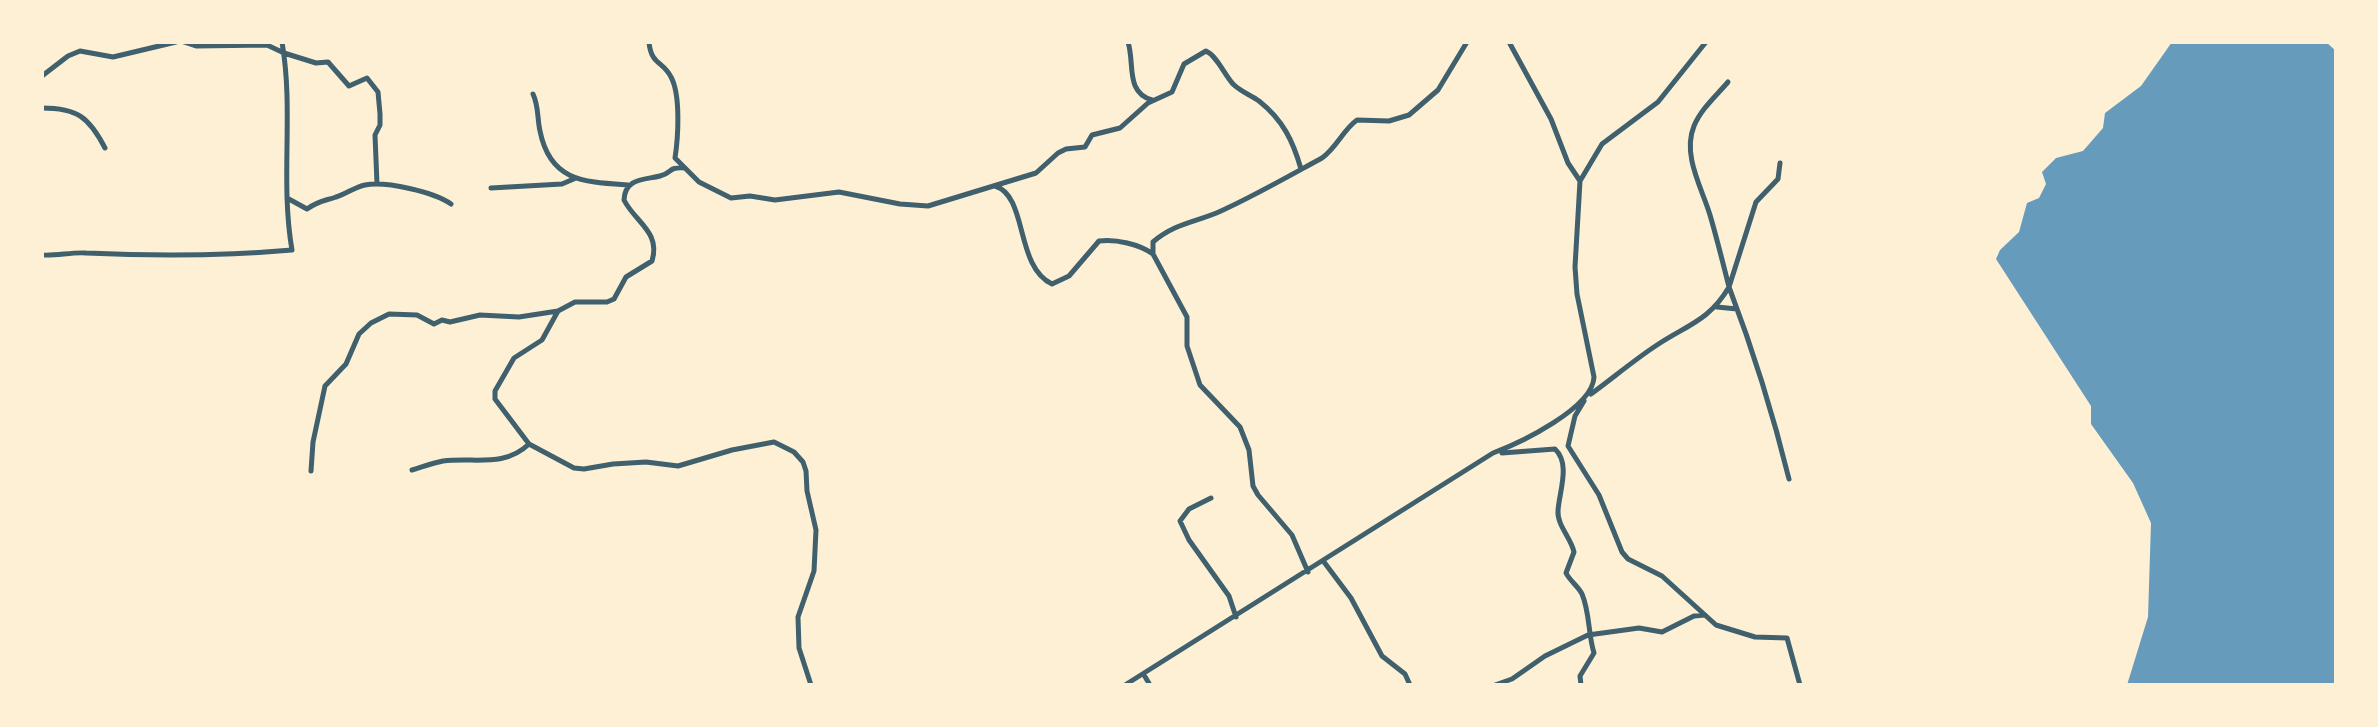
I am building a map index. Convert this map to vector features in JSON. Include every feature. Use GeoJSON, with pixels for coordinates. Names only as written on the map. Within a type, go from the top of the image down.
{"type":"FeatureCollection","features":[{"type":"Feature","properties":{"kind":"street"},"geometry":{"type":"LineString","coordinates":[[42,76],[68,56],[80,51],[113,57],[176,42]]}},
{"type":"Feature","properties":{"kind":"street"},"geometry":{"type":"LineString","coordinates":[[184,42],[203,46],[223,44],[246,47],[262,44],[316,63],[328,62],[349,86],[367,78],[378,92],[380,125],[375,135],[377,184]]}},
{"type":"Feature","properties":{"kind":"street"},"geometry":{"type":"LineString","coordinates":[[42,255],[292,250],[287,198],[289,185],[285,169],[288,102],[282,42]]}},
{"type":"Feature","properties":{"kind":"street"},"geometry":{"type":"LineString","coordinates":[[649,42],[653,60],[667,70],[673,80],[677,142],[675,158],[703,186],[731,198],[750,196],[775,200],[839,192],[928,206],[1036,173],[1058,153],[1085,147],[1092,135],[1120,128],[1153,101],[1172,92],[1184,64],[1196,55],[1210,52],[1233,84],[1259,101],[1284,126],[1301,169]]}},
{"type":"Feature","properties":{"kind":"street"},"geometry":{"type":"LineString","coordinates":[[1128,42],[1134,69],[1133,84],[1141,97],[1153,101]]}},
{"type":"Feature","properties":{"kind":"street"},"geometry":{"type":"LineString","coordinates":[[1153,254],[1153,242],[1169,232],[1252,196],[1332,150],[1357,120],[1389,121],[1409,115],[1438,90],[1467,42]]}},
{"type":"Feature","properties":{"kind":"street"},"geometry":{"type":"LineString","coordinates":[[1509,42],[1551,119],[1568,163],[1580,181]]}},
{"type":"Feature","properties":{"kind":"street"},"geometry":{"type":"LineString","coordinates":[[1706,42],[1658,102],[1602,144],[1580,181],[1575,267],[1577,294],[1594,377],[1592,390],[1575,416],[1568,446],[1599,495],[1622,552],[1628,559],[1662,576],[1716,625],[1755,637],[1787,638],[1800,685]]}},
{"type":"Feature","properties":{"kind":"street"},"geometry":{"type":"LineString","coordinates":[[1728,82],[1706,105],[1694,127],[1690,143],[1691,158],[1710,214],[1729,287],[1774,420],[1789,479]]}},
{"type":"Feature","properties":{"kind":"street"},"geometry":{"type":"LineString","coordinates":[[533,94],[538,106],[539,129],[552,165],[568,176],[629,185]]}},
{"type":"Feature","properties":{"kind":"street"},"geometry":{"type":"LineString","coordinates":[[42,108],[54,107],[82,115],[93,125],[105,148]]}},
{"type":"Feature","properties":{"kind":"street"},"geometry":{"type":"LineString","coordinates":[[1125,685],[1493,453],[1548,425],[1658,344],[1717,307],[1729,287],[1756,202],[1778,179],[1780,163]]}},
{"type":"Feature","properties":{"kind":"street"},"geometry":{"type":"LineString","coordinates":[[311,471],[313,442],[325,386],[341,371],[359,334],[371,323],[389,314],[417,315],[434,324],[480,315],[537,316],[558,311],[575,302],[607,302],[614,299],[626,277],[652,261],[655,251],[649,231],[624,200],[624,192],[640,179],[668,173],[672,168],[685,168]]}},
{"type":"Feature","properties":{"kind":"street"},"geometry":{"type":"LineString","coordinates":[[491,188],[562,184],[577,178]]}},
{"type":"Feature","properties":{"kind":"street"},"geometry":{"type":"LineString","coordinates":[[287,198],[307,209],[323,199],[377,184],[440,196],[451,204]]}},
{"type":"Feature","properties":{"kind":"street"},"geometry":{"type":"LineString","coordinates":[[994,185],[1005,190],[1011,199],[1023,243],[1045,281],[1052,284],[1069,276],[1099,241],[1135,246],[1153,254],[1187,317],[1187,346],[1200,385],[1240,427],[1249,450],[1253,486],[1292,535],[1308,572]]}},
{"type":"Feature","properties":{"kind":"street"},"geometry":{"type":"LineString","coordinates":[[1717,307],[1737,309]]}},
{"type":"Feature","properties":{"kind":"street"},"geometry":{"type":"LineString","coordinates":[[558,311],[542,340],[514,358],[495,391],[498,403],[529,444],[574,468],[584,469],[646,462],[678,466],[774,442],[794,452],[803,462],[816,530],[814,571],[798,617],[799,648],[811,685]]}},
{"type":"Feature","properties":{"kind":"street"},"geometry":{"type":"LineString","coordinates":[[537,316],[550,325]]}},
{"type":"Feature","properties":{"kind":"street"},"geometry":{"type":"LineString","coordinates":[[412,470],[445,461],[508,459],[519,455],[529,444]]}},
{"type":"Feature","properties":{"kind":"street"},"geometry":{"type":"LineString","coordinates":[[1493,453],[1555,449],[1559,453],[1563,475],[1557,515],[1574,552],[1566,573],[1582,595],[1594,653],[1580,676],[1581,685]]}},
{"type":"Feature","properties":{"kind":"street"},"geometry":{"type":"LineString","coordinates":[[1211,498],[1189,509],[1180,521],[1189,540],[1229,596],[1236,617]]}},
{"type":"Feature","properties":{"kind":"street"},"geometry":{"type":"LineString","coordinates":[[1324,562],[1351,598],[1382,656],[1405,674],[1410,685]]}},
{"type":"Feature","properties":{"kind":"street"},"geometry":{"type":"LineString","coordinates":[[1495,685],[1512,679],[1545,656],[1588,635],[1639,628],[1662,632],[1694,616],[1706,615]]}},
{"type":"Feature","properties":{"kind":"street"},"geometry":{"type":"LineString","coordinates":[[1144,675],[1150,685]]}},
{"type":"Feature","properties":{"kind":"water"},"geometry":{"type":"Polygon","coordinates":[[[2172,42],[2326,42],[2336,51],[2336,685],[2127,685],[2148,617],[2151,523],[2133,483],[2091,424],[2091,406],[1996,259],[2000,250],[2019,232],[2027,203],[2039,198],[2046,184],[2042,172],[2056,158],[2083,151],[2103,128],[2105,113],[2141,86],[2172,42]]]}}]}
